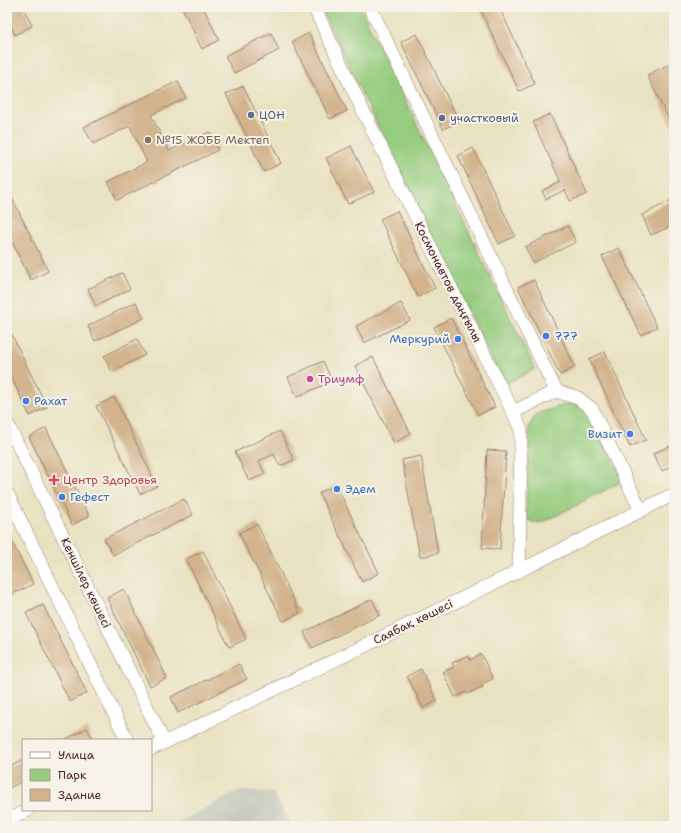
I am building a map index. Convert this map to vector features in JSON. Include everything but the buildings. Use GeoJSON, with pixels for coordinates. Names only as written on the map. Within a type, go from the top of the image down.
{"type":"FeatureCollection","features":[{"type":"Feature","properties":{"kind":"street","name":"Космонавтов даңғылы"},"geometry":{"type":"LineString","coordinates":[[314,7],[363,111],[522,430],[519,571]]}},
{"type":"Feature","properties":{"kind":"street"},"geometry":{"type":"LineString","coordinates":[[370,7],[556,391]]}},
{"type":"Feature","properties":{"kind":"street"},"geometry":{"type":"LineString","coordinates":[[513,412],[556,391],[578,398],[592,409],[641,511]]}},
{"type":"Feature","properties":{"kind":"street","name":"Кеншілер көшесі"},"geometry":{"type":"LineString","coordinates":[[7,423],[164,742]]}},
{"type":"Feature","properties":{"kind":"street"},"geometry":{"type":"LineString","coordinates":[[7,493],[127,739]]}},
{"type":"Feature","properties":{"kind":"street","name":"Саябақ көшесі"},"geometry":{"type":"LineString","coordinates":[[152,748],[519,571],[674,494]]}},
{"type":"Feature","properties":{"kind":"street"},"geometry":{"type":"LineString","coordinates":[[7,821],[26,811]]}},
{"type":"Feature","properties":{"kind":"shaded area"},"geometry":{"type":"Polygon","coordinates":[[[238,791],[273,792],[292,826],[171,826],[238,791]]]}},
{"type":"Feature","properties":{"kind":"green space"},"geometry":{"type":"Polygon","coordinates":[[[320,7],[360,7],[535,369],[504,385],[320,7]]]}},
{"type":"Feature","properties":{"kind":"green space"},"geometry":{"type":"Polygon","coordinates":[[[571,403],[583,406],[590,414],[621,475],[619,483],[544,522],[536,523],[528,520],[526,513],[529,426],[536,414],[571,403]]]}},
{"type":"Feature","properties":{"kind":"place","name":"ЦОН"},"geometry":{"type":"Point","coordinates":[251,115]}},
{"type":"Feature","properties":{"kind":"place","name":"участковый"},"geometry":{"type":"Point","coordinates":[442,118]}},
{"type":"Feature","properties":{"kind":"place","name":"№15 ЖОББ Мектеп"},"geometry":{"type":"Point","coordinates":[148,140]}},
{"type":"Feature","properties":{"kind":"place","name":"777"},"geometry":{"type":"Point","coordinates":[546,336]}},
{"type":"Feature","properties":{"kind":"place","name":"Меркурий"},"geometry":{"type":"Point","coordinates":[458,339]}},
{"type":"Feature","properties":{"kind":"place","name":"Триумф"},"geometry":{"type":"Point","coordinates":[310,379]}},
{"type":"Feature","properties":{"kind":"place","name":"Рахат"},"geometry":{"type":"Point","coordinates":[26,401]}},
{"type":"Feature","properties":{"kind":"place","name":"Визит"},"geometry":{"type":"Point","coordinates":[630,434]}},
{"type":"Feature","properties":{"kind":"place","name":"Центр Здоровья"},"geometry":{"type":"Point","coordinates":[54,480]}},
{"type":"Feature","properties":{"kind":"place","name":"Эдем"},"geometry":{"type":"Point","coordinates":[337,489]}},
{"type":"Feature","properties":{"kind":"place","name":"Гефест"},"geometry":{"type":"Point","coordinates":[62,497]}}]}
